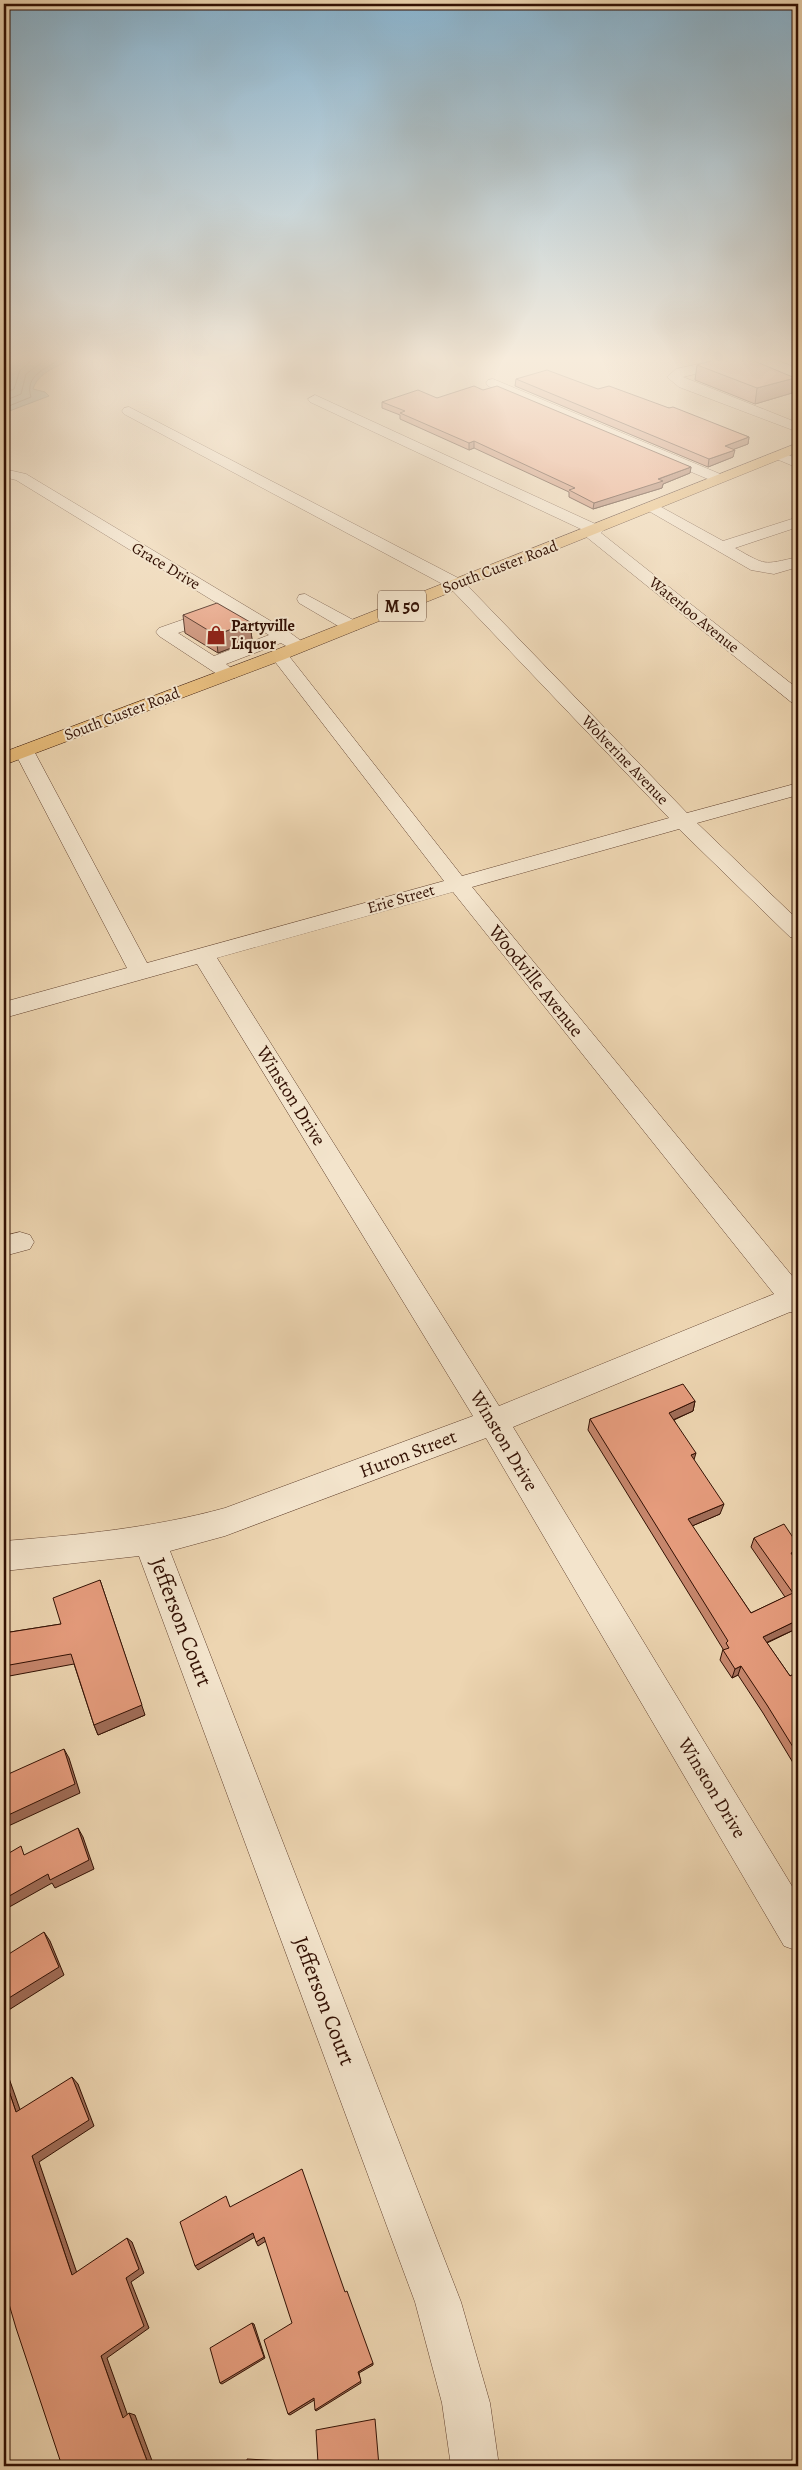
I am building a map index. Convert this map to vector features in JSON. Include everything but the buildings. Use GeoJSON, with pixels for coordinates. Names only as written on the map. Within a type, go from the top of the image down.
{"type":"FeatureCollection","features":[{"type":"Feature","properties":{"kind":"main road","name":"South Custer Road"},"geometry":{"type":"LineString","coordinates":[[11,754],[229,674],[287,646],[351,626],[734,473]]}},
{"type":"Feature","properties":{"kind":"street","name":"Grace Drive"},"geometry":{"type":"LineString","coordinates":[[9,473],[21,477],[234,606],[287,646]]}},
{"type":"Feature","properties":{"kind":"street","name":"Wolverine Avenue"},"geometry":{"type":"LineString","coordinates":[[246,473],[456,584],[682,820],[798,932]]}},
{"type":"Feature","properties":{"kind":"street","name":"Waterloo Avenue"},"geometry":{"type":"LineString","coordinates":[[472,473],[593,531],[798,698]]}},
{"type":"Feature","properties":{"kind":"street"},"geometry":{"type":"LineString","coordinates":[[706,473],[720,479]]}},
{"type":"Feature","properties":{"kind":"street"},"geometry":{"type":"LineString","coordinates":[[652,507],[757,567],[774,569],[798,562]]}},
{"type":"Feature","properties":{"kind":"street"},"geometry":{"type":"LineString","coordinates":[[721,547],[798,522]]}},
{"type":"Feature","properties":{"kind":"street"},"geometry":{"type":"LineString","coordinates":[[305,599],[351,626]]}},
{"type":"Feature","properties":{"kind":"street"},"geometry":{"type":"LineString","coordinates":[[229,674],[165,632],[234,606]]}},
{"type":"Feature","properties":{"kind":"street"},"geometry":{"type":"LineString","coordinates":[[213,663],[287,646]]}},
{"type":"Feature","properties":{"kind":"street","name":"Woodville Avenue"},"geometry":{"type":"LineString","coordinates":[[287,646],[457,883],[797,1299]]}},
{"type":"Feature","properties":{"kind":"street"},"geometry":{"type":"LineString","coordinates":[[11,754],[140,971]]}},
{"type":"Feature","properties":{"kind":"street","name":"Erie Street"},"geometry":{"type":"LineString","coordinates":[[4,1010],[798,789]]}},
{"type":"Feature","properties":{"kind":"street","name":"Winston Drive"},"geometry":{"type":"LineString","coordinates":[[203,954],[493,1422],[798,1932]]}},
{"type":"Feature","properties":{"kind":"street","name":"Huron Street"},"geometry":{"type":"LineString","coordinates":[[4,1556],[150,1541],[190,1533],[225,1522],[493,1422],[797,1299]]}},
{"type":"Feature","properties":{"kind":"street","name":"Jefferson Court"},"geometry":{"type":"LineString","coordinates":[[150,1541],[438,2302],[466,2397],[475,2466]]}},
{"type":"Feature","properties":{"kind":"place","name":"Partyville Liquor"},"geometry":{"type":"Point","coordinates":[216,635]}}]}
